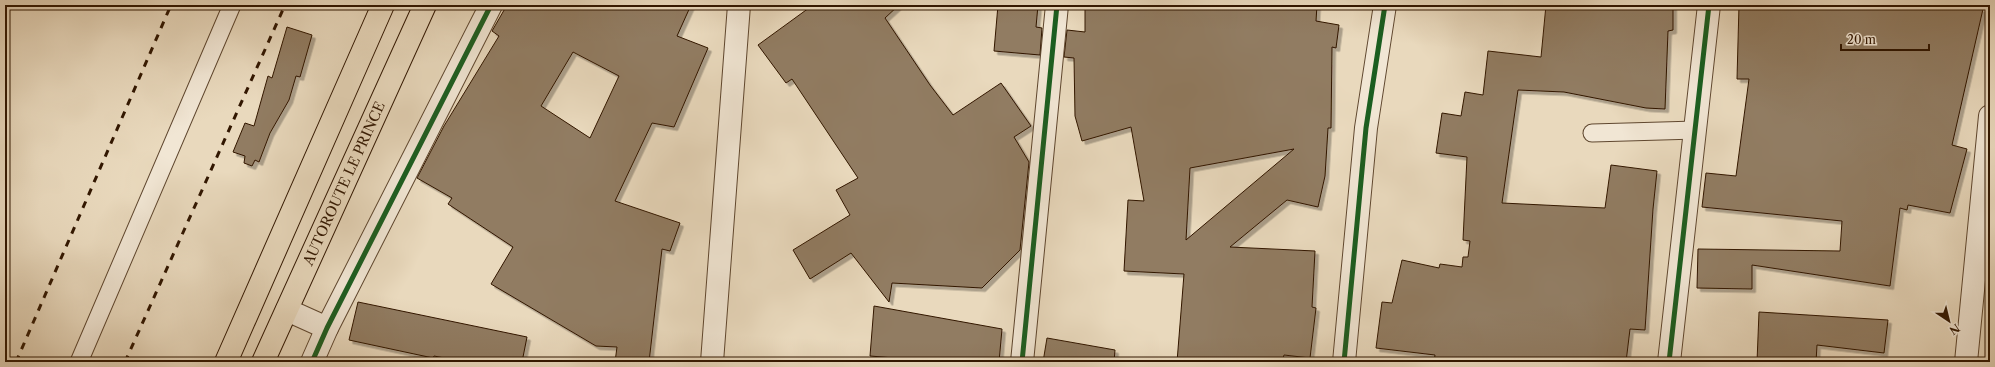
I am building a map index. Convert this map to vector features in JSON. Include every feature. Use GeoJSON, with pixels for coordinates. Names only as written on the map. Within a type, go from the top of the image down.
{"type":"FeatureCollection","features":[{"type":"Feature","properties":{"kind":"main road"},"geometry":{"type":"LineString","coordinates":[[226,362],[383,5]]}},
{"type":"Feature","properties":{"kind":"main road","name":"AUTOROUTE LE PRINCE"},"geometry":{"type":"LineString","coordinates":[[263,362],[425,5]]}},
{"type":"Feature","properties":{"kind":"street"},"geometry":{"type":"LineString","coordinates":[[312,362],[327,328],[491,5]]}},
{"type":"Feature","properties":{"kind":"street"},"geometry":{"type":"LineString","coordinates":[[712,362],[738,5]]}},
{"type":"Feature","properties":{"kind":"street"},"geometry":{"type":"LineString","coordinates":[[1022,362],[1057,5]]}},
{"type":"Feature","properties":{"kind":"street"},"geometry":{"type":"LineString","coordinates":[[1344,362],[1366,128],[1386,5]]}},
{"type":"Feature","properties":{"kind":"street"},"geometry":{"type":"LineString","coordinates":[[1669,362],[1709,5]]}},
{"type":"Feature","properties":{"kind":"street"},"geometry":{"type":"LineString","coordinates":[[1966,362],[1990,116]]}},
{"type":"Feature","properties":{"kind":"street"},"geometry":{"type":"LineString","coordinates":[[287,310],[327,328]]}},
{"type":"Feature","properties":{"kind":"lane"},"geometry":{"type":"LineString","coordinates":[[79,362],[232,5]]}},
{"type":"Feature","properties":{"kind":"lane"},"geometry":{"type":"LineString","coordinates":[[1592,133],[1696,130]]}},
{"type":"Feature","properties":{"kind":"building"},"geometry":{"type":"Polygon","coordinates":[[[507,5],[691,5],[677,36],[708,48],[674,127],[652,123],[615,201],[680,223],[670,251],[662,249],[649,362],[615,362],[617,347],[596,346],[491,284],[513,247],[448,204],[452,198],[417,178],[444,126],[499,36],[492,31],[507,5]],[[573,52],[541,106],[590,138],[619,76],[573,52]]]}},
{"type":"Feature","properties":{"kind":"building"},"geometry":{"type":"Polygon","coordinates":[[[813,5],[899,5],[885,18],[930,85],[953,115],[1001,83],[1031,126],[1014,137],[1029,162],[1020,250],[982,288],[892,283],[889,302],[851,253],[810,279],[793,250],[850,215],[836,190],[858,178],[792,79],[786,83],[758,45],[813,5]]]}},
{"type":"Feature","properties":{"kind":"building"},"geometry":{"type":"Polygon","coordinates":[[[998,5],[1038,5],[1036,27],[1042,28],[1040,55],[994,51],[998,5]]]}},
{"type":"Feature","properties":{"kind":"building"},"geometry":{"type":"Polygon","coordinates":[[[1085,5],[1317,5],[1316,21],[1339,25],[1336,48],[1332,47],[1331,128],[1328,128],[1325,176],[1318,207],[1287,200],[1230,247],[1315,251],[1312,307],[1316,308],[1310,358],[1284,355],[1282,362],[1177,362],[1184,274],[1124,271],[1128,200],[1144,201],[1131,127],[1082,141],[1075,116],[1074,58],[1064,57],[1067,30],[1085,32],[1085,5]],[[1294,149],[1190,168],[1186,240],[1294,149]]]}},
{"type":"Feature","properties":{"kind":"building"},"geometry":{"type":"Polygon","coordinates":[[[1546,5],[1673,5],[1673,30],[1668,31],[1665,109],[1646,108],[1564,92],[1518,90],[1502,203],[1605,208],[1611,165],[1657,171],[1645,330],[1630,329],[1626,362],[1434,362],[1435,355],[1376,348],[1382,302],[1392,303],[1402,260],[1439,268],[1440,264],[1462,267],[1463,257],[1468,257],[1470,241],[1463,240],[1467,157],[1436,153],[1442,113],[1461,116],[1465,92],[1483,95],[1488,51],[1541,57],[1546,5]]]}},
{"type":"Feature","properties":{"kind":"building"},"geometry":{"type":"Polygon","coordinates":[[[1739,5],[1965,5],[1983,9],[1952,145],[1967,149],[1950,213],[1908,205],[1907,210],[1900,208],[1890,286],[1752,265],[1752,289],[1697,288],[1698,249],[1840,251],[1842,221],[1702,207],[1706,173],[1736,176],[1749,79],[1737,79],[1739,5]]]}},
{"type":"Feature","properties":{"kind":"building"},"geometry":{"type":"Polygon","coordinates":[[[287,27],[312,35],[300,77],[296,76],[289,100],[270,133],[259,162],[255,160],[252,166],[244,163],[245,156],[233,152],[245,123],[254,126],[268,76],[272,78],[287,27]]]}},
{"type":"Feature","properties":{"kind":"building"},"geometry":{"type":"Polygon","coordinates":[[[358,302],[527,337],[522,362],[465,362],[434,356],[433,358],[349,340],[358,302]]]}},
{"type":"Feature","properties":{"kind":"building"},"geometry":{"type":"Polygon","coordinates":[[[874,306],[1002,329],[999,362],[942,362],[870,356],[874,306]]]}},
{"type":"Feature","properties":{"kind":"building"},"geometry":{"type":"Polygon","coordinates":[[[1759,312],[1888,320],[1884,353],[1817,345],[1816,362],[1757,362],[1759,312]]]}},
{"type":"Feature","properties":{"kind":"building"},"geometry":{"type":"Polygon","coordinates":[[[1047,338],[1115,350],[1114,362],[1043,362],[1047,338]]]}},
{"type":"Feature","properties":{"kind":"railway"},"geometry":{"type":"LineString","coordinates":[[16,362],[171,5]]}},
{"type":"Feature","properties":{"kind":"railway"},"geometry":{"type":"LineString","coordinates":[[125,362],[285,5]]}},
{"type":"Feature","properties":{"kind":"cycle path"},"geometry":{"type":"LineString","coordinates":[[312,362],[327,328],[491,5]]}},
{"type":"Feature","properties":{"kind":"cycle path"},"geometry":{"type":"LineString","coordinates":[[1022,362],[1057,5]]}},
{"type":"Feature","properties":{"kind":"cycle path"},"geometry":{"type":"LineString","coordinates":[[1344,362],[1366,128],[1385,5]]}},
{"type":"Feature","properties":{"kind":"cycle path"},"geometry":{"type":"LineString","coordinates":[[1669,362],[1709,5]]}}]}
